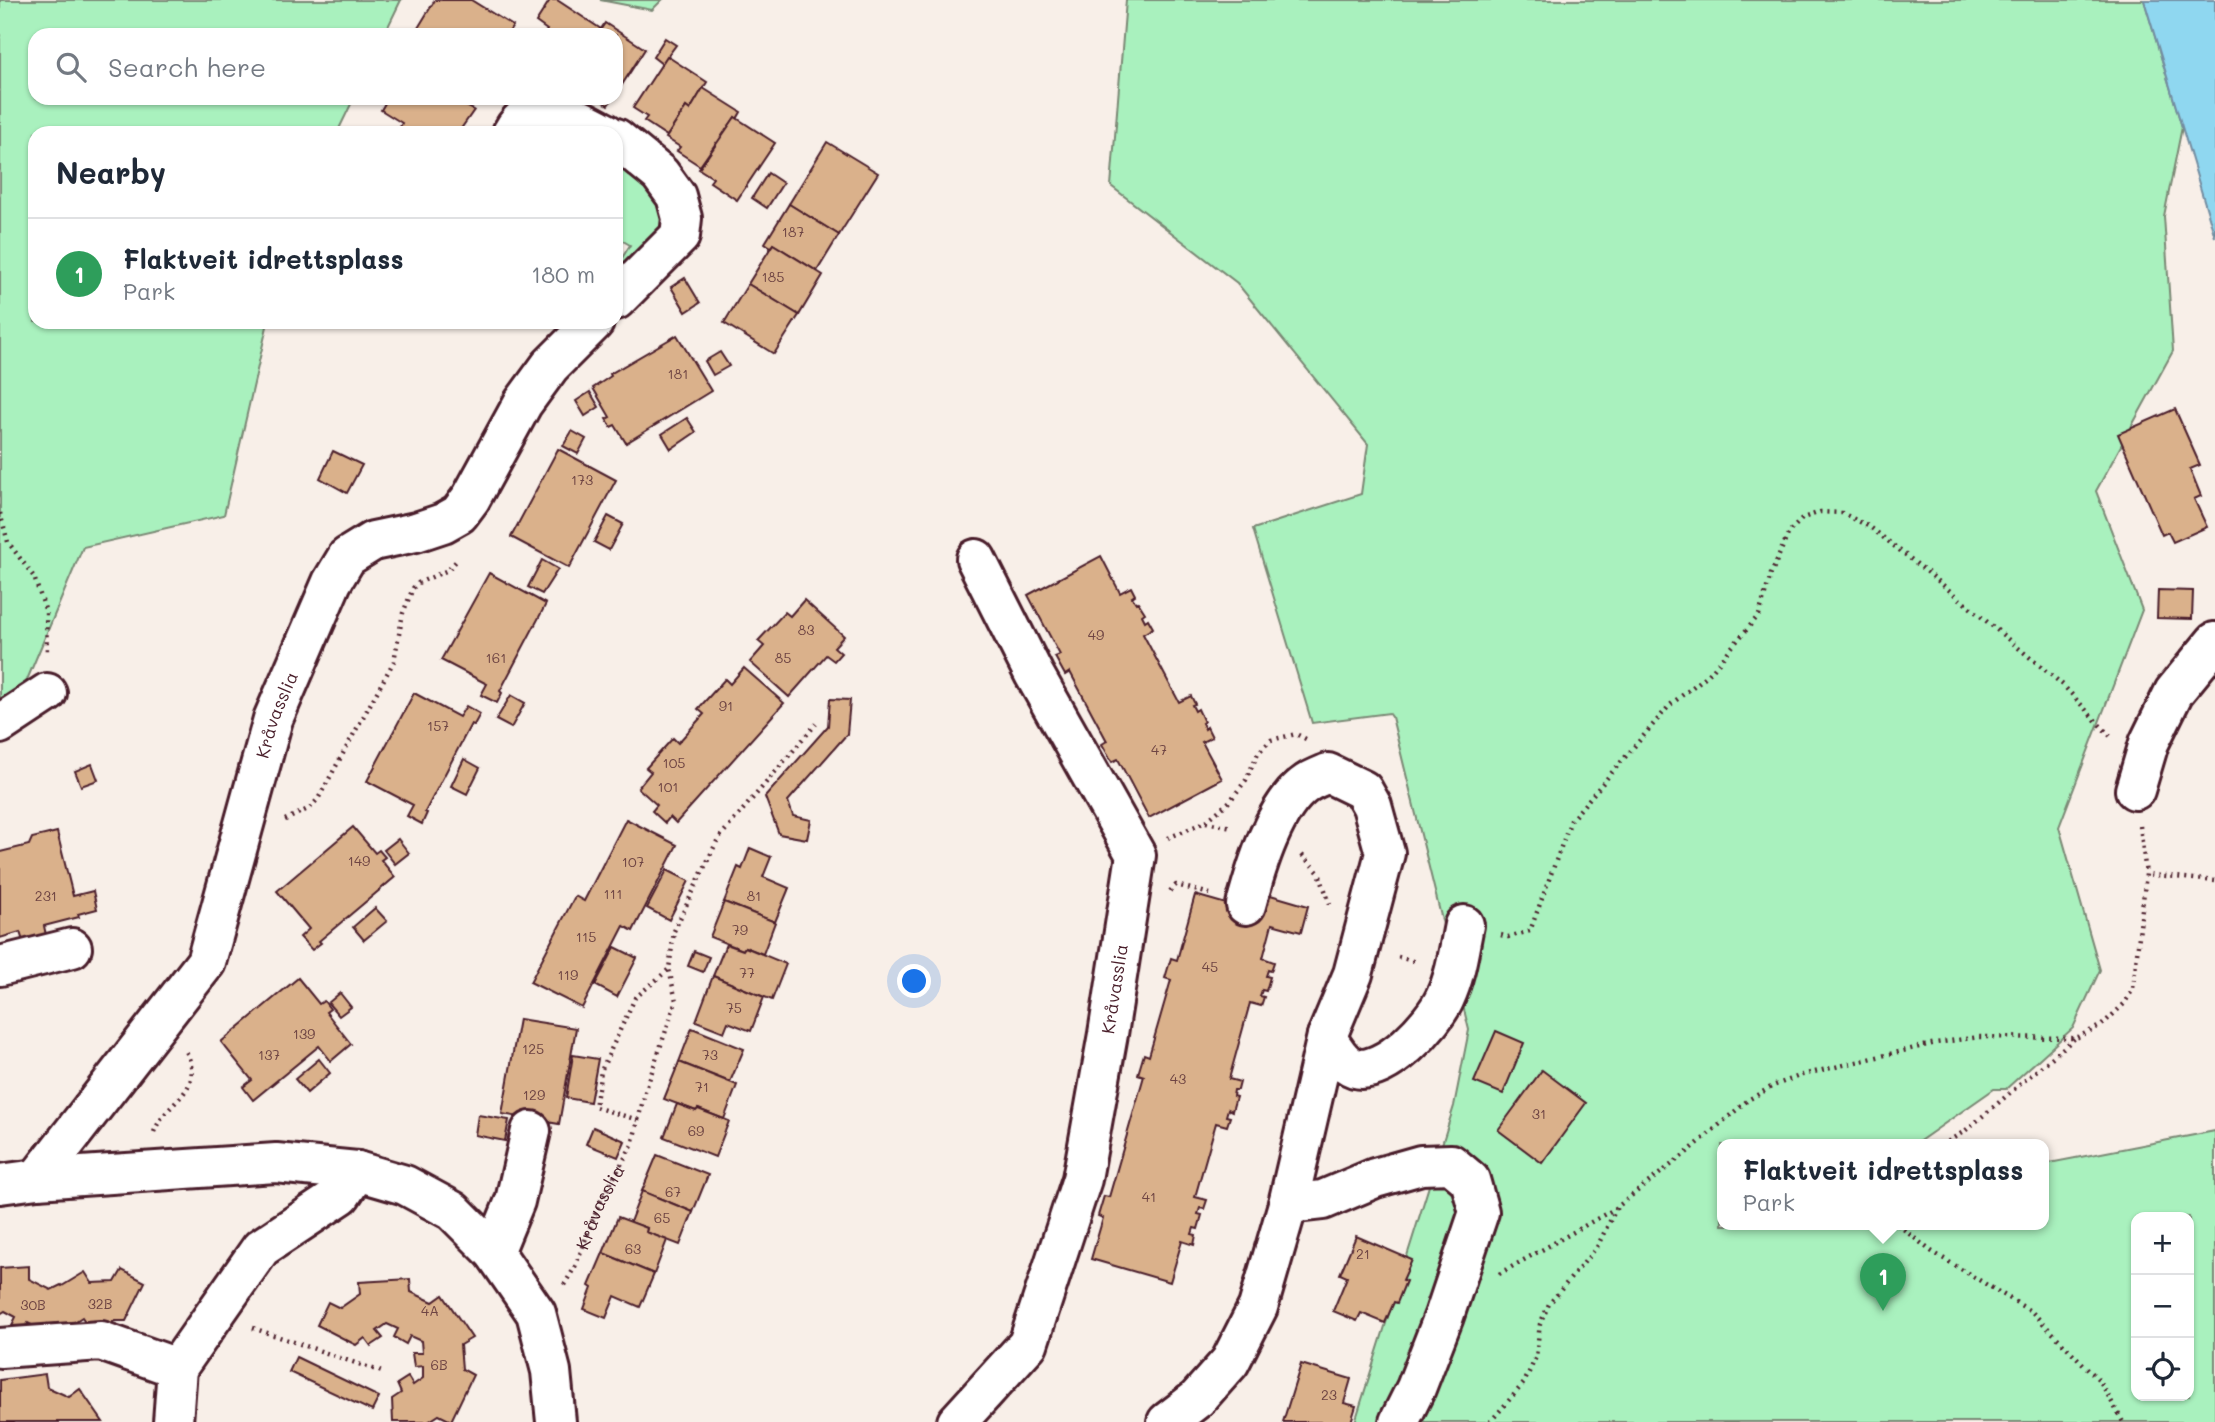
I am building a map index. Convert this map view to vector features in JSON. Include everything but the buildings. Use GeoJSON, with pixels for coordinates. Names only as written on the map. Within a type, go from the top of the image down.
{"type":"FeatureCollection","features":[{"type":"Feature","properties":{"kind":"street"},"geometry":{"type":"LineString","coordinates":[[516,126],[532,113],[549,109],[565,112],[592,126]]}},
{"type":"Feature","properties":{"kind":"street"},"geometry":{"type":"LineString","coordinates":[[623,144],[660,174],[676,196],[682,218],[680,236],[623,293]]}},
{"type":"Feature","properties":{"kind":"street","name":"Kråvasslia"},"geometry":{"type":"LineString","coordinates":[[37,1179],[206,962],[273,719],[332,582],[347,557],[373,541],[416,532],[443,523],[458,514],[471,498],[523,403],[550,366],[587,329]]}},
{"type":"Feature","properties":{"kind":"street"},"geometry":{"type":"LineString","coordinates":[[976,559],[1034,674],[1136,855]]}},
{"type":"Feature","properties":{"kind":"street"},"geometry":{"type":"LineString","coordinates":[[2135,790],[2150,743],[2174,692],[2215,642]]}},
{"type":"Feature","properties":{"kind":"street"},"geometry":{"type":"LineString","coordinates":[[0,723],[47,693]]}},
{"type":"Feature","properties":{"kind":"street"},"geometry":{"type":"LineString","coordinates":[[1167,1422],[1197,1399],[1230,1362],[1258,1307],[1288,1204],[1327,1036],[1353,974],[1385,853],[1372,806],[1363,790],[1328,773],[1306,783],[1253,836],[1246,905]]}},
{"type":"Feature","properties":{"kind":"street","name":"Kråvasslia"},"geometry":{"type":"LineString","coordinates":[[957,1422],[1028,1344],[1082,1179],[1136,855]]}},
{"type":"Feature","properties":{"kind":"street"},"geometry":{"type":"LineString","coordinates":[[1327,1036],[1346,1064],[1357,1069],[1386,1061],[1407,1047],[1431,1021],[1444,1000],[1454,973],[1464,925]]}},
{"type":"Feature","properties":{"kind":"street"},"geometry":{"type":"LineString","coordinates":[[0,966],[72,948]]}},
{"type":"Feature","properties":{"kind":"street"},"geometry":{"type":"LineString","coordinates":[[494,1252],[515,1201],[531,1131]]}},
{"type":"Feature","properties":{"kind":"street"},"geometry":{"type":"LineString","coordinates":[[0,1184],[37,1179],[276,1163],[357,1171],[405,1185],[453,1211],[494,1252],[536,1313],[551,1371],[556,1422]]}},
{"type":"Feature","properties":{"kind":"street"},"geometry":{"type":"LineString","coordinates":[[1288,1204],[1323,1200],[1375,1178],[1420,1165],[1451,1164],[1470,1180],[1479,1212],[1458,1277],[1416,1388],[1399,1422]]}},
{"type":"Feature","properties":{"kind":"street"},"geometry":{"type":"LineString","coordinates":[[173,1422],[177,1368],[261,1248],[341,1195],[357,1171]]}},
{"type":"Feature","properties":{"kind":"street"},"geometry":{"type":"LineString","coordinates":[[0,1348],[101,1340],[177,1368]]}},
{"type":"Feature","properties":{"kind":"path"},"geometry":{"type":"LineString","coordinates":[[1464,925],[1508,937],[1530,931],[1571,820],[1670,705],[1709,674],[1759,615],[1770,574],[1789,532],[1804,518],[1820,512],[1842,513],[1870,527],[2063,685],[2111,737]]}},
{"type":"Feature","properties":{"kind":"path"},"geometry":{"type":"LineString","coordinates":[[0,513],[8,542],[34,578],[46,611],[47,693]]}},
{"type":"Feature","properties":{"kind":"path"},"geometry":{"type":"LineString","coordinates":[[239,843],[310,808],[318,800],[394,661],[403,613],[413,588],[418,583],[448,570],[463,551]]}},
{"type":"Feature","properties":{"kind":"path","name":"Kråvasslia"},"geometry":{"type":"LineString","coordinates":[[536,1313],[556,1297],[575,1268],[599,1204],[632,1145],[645,1092],[677,1001],[669,969],[674,931],[718,838],[816,724]]}},
{"type":"Feature","properties":{"kind":"path"},"geometry":{"type":"LineString","coordinates":[[1136,855],[1205,822],[1230,802],[1246,780],[1258,753],[1271,740],[1296,734],[1317,744],[1328,773]]}},
{"type":"Feature","properties":{"kind":"path"},"geometry":{"type":"LineString","coordinates":[[1952,1139],[2076,1038],[2102,1025],[2124,1004],[2133,989],[2146,874],[2135,790]]}},
{"type":"Feature","properties":{"kind":"path"},"geometry":{"type":"LineString","coordinates":[[1205,822],[1301,854],[1320,873],[1331,905]]}},
{"type":"Feature","properties":{"kind":"path"},"geometry":{"type":"LineString","coordinates":[[2146,874],[2215,881]]}},
{"type":"Feature","properties":{"kind":"path"},"geometry":{"type":"LineString","coordinates":[[638,1120],[595,1107],[601,1071],[635,998],[669,969]]}},
{"type":"Feature","properties":{"kind":"path"},"geometry":{"type":"LineString","coordinates":[[155,1171],[155,1129],[188,1088],[193,1076],[192,1063],[186,1050],[157,1025]]}},
{"type":"Feature","properties":{"kind":"path"},"geometry":{"type":"LineString","coordinates":[[1458,1277],[1483,1282],[1617,1207],[1748,1100],[1773,1086],[1802,1075],[1936,1043],[1979,1037],[2076,1038]]}},
{"type":"Feature","properties":{"kind":"path"},"geometry":{"type":"LineString","coordinates":[[1490,1422],[1524,1383],[1536,1357],[1540,1324],[1549,1304],[1597,1247],[1617,1207]]}},
{"type":"Feature","properties":{"kind":"path"},"geometry":{"type":"LineString","coordinates":[[1904,1230],[1931,1251],[2032,1312],[2099,1381],[2123,1422]]}},
{"type":"Feature","properties":{"kind":"path"},"geometry":{"type":"LineString","coordinates":[[214,1315],[384,1373]]}},
{"type":"Feature","properties":{"kind":"green space"},"geometry":{"type":"Polygon","coordinates":[[[0,0],[401,0],[387,28],[28,28],[28,105],[351,105],[340,126],[28,126],[28,329],[266,329],[224,515],[83,547],[0,744],[0,0]]]}},
{"type":"Feature","properties":{"kind":"green space"},"geometry":{"type":"Polygon","coordinates":[[[600,0],[662,0],[652,10],[600,0]]]}},
{"type":"Feature","properties":{"kind":"green space"},"geometry":{"type":"Polygon","coordinates":[[[1126,0],[2144,0],[2182,127],[2164,216],[2173,351],[2096,491],[2142,610],[2059,827],[2100,970],[2073,1028],[2006,1089],[1994,1089],[1923,1139],[1717,1139],[1717,1230],[2049,1230],[2049,1163],[2215,1131],[2215,1422],[1355,1422],[1454,1106],[1469,1030],[1392,717],[1389,713],[1312,723],[1253,529],[1361,494],[1368,444],[1237,283],[1111,186],[1126,0]]]}},
{"type":"Feature","properties":{"kind":"green space"},"geometry":{"type":"Polygon","coordinates":[[[623,160],[643,173],[672,216],[624,272],[623,256],[630,245],[623,241],[623,160]]]}},
{"type":"Feature","properties":{"kind":"water"},"geometry":{"type":"Polygon","coordinates":[[[2144,0],[2215,0],[2215,237],[2144,0]]]}},
{"type":"Feature","properties":{"kind":"place","name":"Flaktveit idrettsplass"},"geometry":{"type":"Point","coordinates":[1883,1311]}}]}
